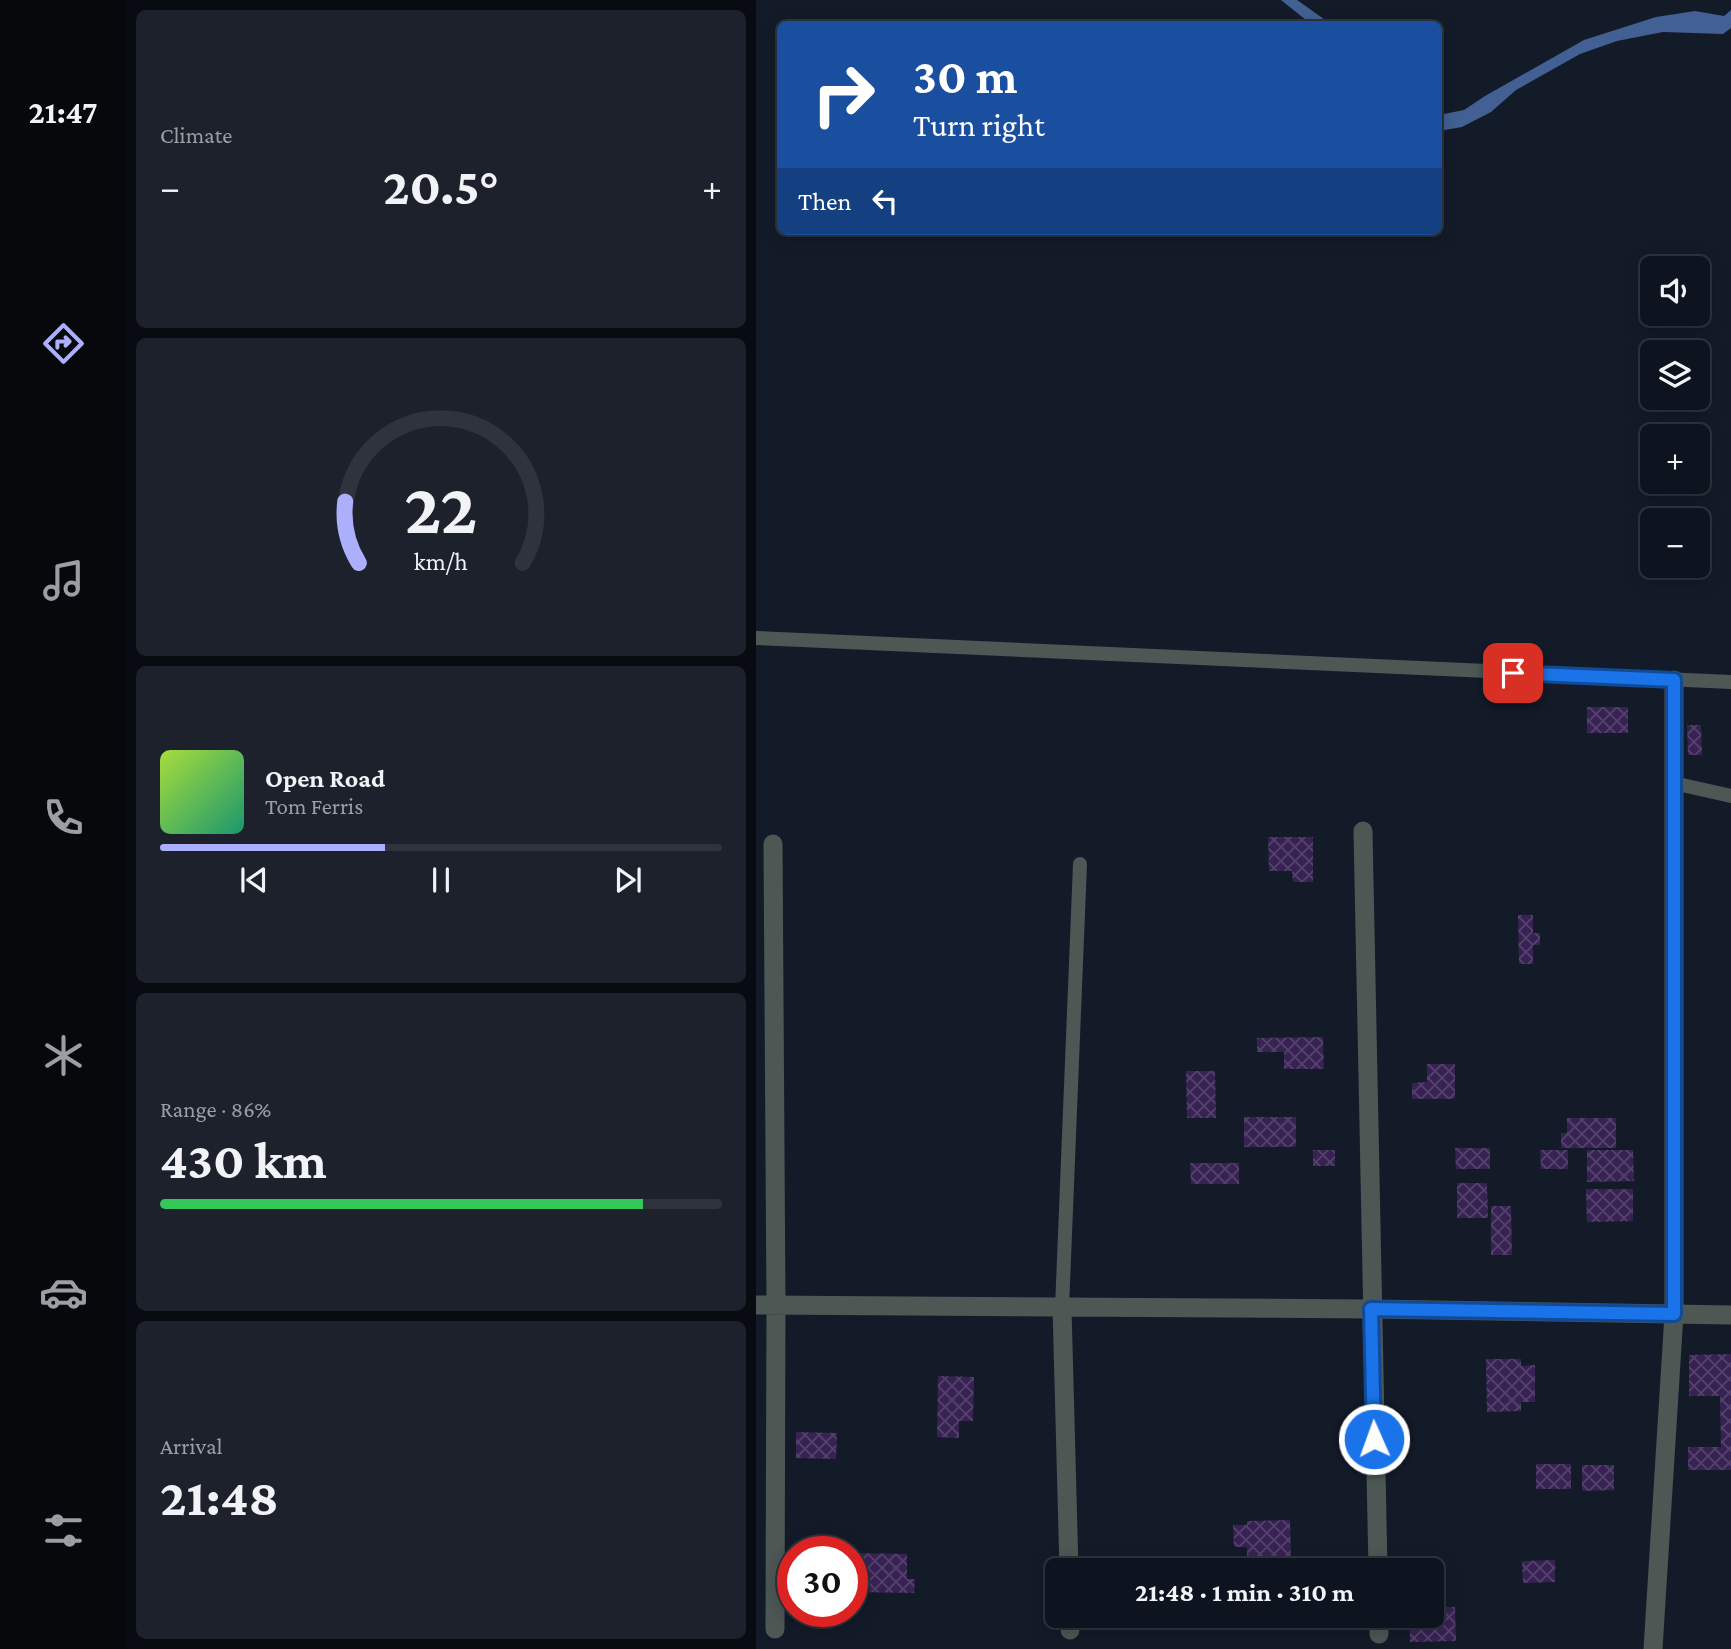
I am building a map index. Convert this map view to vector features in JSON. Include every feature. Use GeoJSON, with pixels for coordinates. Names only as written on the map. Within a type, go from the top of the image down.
{"type":"FeatureCollection","features":[{"type":"Feature","properties":{"kind":"street"},"geometry":{"type":"LineString","coordinates":[[1653,1649],[1674,1314],[1674,680]]}},
{"type":"Feature","properties":{"kind":"street"},"geometry":{"type":"LineString","coordinates":[[1363,831],[1377,1558]]}},
{"type":"Feature","properties":{"kind":"street"},"geometry":{"type":"LineString","coordinates":[[773,844],[775,1629]]}},
{"type":"Feature","properties":{"kind":"street"},"geometry":{"type":"LineString","coordinates":[[756,1305],[1371,1309],[1731,1315]]}},
{"type":"Feature","properties":{"kind":"street"},"geometry":{"type":"LineString","coordinates":[[1062,1308],[1069,1558]]}},
{"type":"Feature","properties":{"kind":"lane"},"geometry":{"type":"LineString","coordinates":[[756,638],[1731,682]]}},
{"type":"Feature","properties":{"kind":"lane"},"geometry":{"type":"LineString","coordinates":[[1673,783],[1731,796]]}},
{"type":"Feature","properties":{"kind":"lane"},"geometry":{"type":"LineString","coordinates":[[1062,1308],[1080,864]]}},
{"type":"Feature","properties":{"kind":"water"},"geometry":{"type":"Polygon","coordinates":[[[1281,0],[1297,0],[1327,21],[1307,21],[1281,0]]]}},
{"type":"Feature","properties":{"kind":"water"},"geometry":{"type":"Polygon","coordinates":[[[1731,10],[1731,28],[1723,34],[1663,32],[1617,41],[1580,54],[1516,90],[1491,112],[1462,127],[1442,130],[1442,114],[1464,110],[1584,40],[1656,17],[1695,11],[1724,16],[1731,10]]]}},
{"type":"Feature","properties":{"kind":"building"},"geometry":{"type":"Polygon","coordinates":[[[1587,707],[1628,707],[1628,733],[1587,733],[1587,707]]]}},
{"type":"Feature","properties":{"kind":"building"},"geometry":{"type":"Polygon","coordinates":[[[1687,725],[1701,725],[1702,755],[1688,755],[1687,725]]]}},
{"type":"Feature","properties":{"kind":"building"},"geometry":{"type":"Polygon","coordinates":[[[1268,837],[1313,837],[1313,882],[1293,882],[1292,871],[1269,871],[1268,837]]]}},
{"type":"Feature","properties":{"kind":"building"},"geometry":{"type":"Polygon","coordinates":[[[1518,915],[1533,915],[1533,933],[1540,933],[1540,945],[1533,945],[1533,964],[1519,964],[1518,915]]]}},
{"type":"Feature","properties":{"kind":"building"},"geometry":{"type":"Polygon","coordinates":[[[1323,1037],[1324,1069],[1284,1069],[1284,1052],[1257,1052],[1257,1038],[1323,1037]]]}},
{"type":"Feature","properties":{"kind":"building"},"geometry":{"type":"Polygon","coordinates":[[[1427,1064],[1455,1064],[1455,1099],[1412,1099],[1412,1083],[1427,1082],[1427,1064]]]}},
{"type":"Feature","properties":{"kind":"building"},"geometry":{"type":"Polygon","coordinates":[[[1186,1071],[1215,1071],[1216,1118],[1187,1118],[1186,1071]]]}},
{"type":"Feature","properties":{"kind":"building"},"geometry":{"type":"Polygon","coordinates":[[[1244,1117],[1296,1117],[1296,1147],[1244,1147],[1244,1117]]]}},
{"type":"Feature","properties":{"kind":"building"},"geometry":{"type":"Polygon","coordinates":[[[1567,1118],[1616,1118],[1616,1148],[1561,1148],[1561,1133],[1567,1133],[1567,1118]]]}},
{"type":"Feature","properties":{"kind":"building"},"geometry":{"type":"Polygon","coordinates":[[[1455,1148],[1490,1148],[1490,1169],[1456,1169],[1455,1148]]]}},
{"type":"Feature","properties":{"kind":"building"},"geometry":{"type":"Polygon","coordinates":[[[1313,1150],[1335,1150],[1335,1166],[1313,1166],[1313,1150]]]}},
{"type":"Feature","properties":{"kind":"building"},"geometry":{"type":"Polygon","coordinates":[[[1540,1150],[1568,1150],[1568,1169],[1541,1169],[1540,1150]]]}},
{"type":"Feature","properties":{"kind":"building"},"geometry":{"type":"Polygon","coordinates":[[[1587,1150],[1633,1150],[1634,1181],[1587,1182],[1587,1150]]]}},
{"type":"Feature","properties":{"kind":"building"},"geometry":{"type":"Polygon","coordinates":[[[1190,1163],[1239,1163],[1239,1184],[1191,1184],[1190,1163]]]}},
{"type":"Feature","properties":{"kind":"building"},"geometry":{"type":"Polygon","coordinates":[[[1457,1183],[1487,1183],[1488,1218],[1457,1218],[1457,1183]]]}},
{"type":"Feature","properties":{"kind":"building"},"geometry":{"type":"Polygon","coordinates":[[[1586,1189],[1633,1189],[1633,1221],[1587,1222],[1586,1189]]]}},
{"type":"Feature","properties":{"kind":"building"},"geometry":{"type":"Polygon","coordinates":[[[1491,1206],[1511,1206],[1512,1255],[1491,1255],[1491,1206]]]}},
{"type":"Feature","properties":{"kind":"building"},"geometry":{"type":"Polygon","coordinates":[[[1731,1354],[1731,1470],[1688,1470],[1688,1447],[1721,1447],[1720,1396],[1689,1396],[1689,1355],[1731,1354]]]}},
{"type":"Feature","properties":{"kind":"building"},"geometry":{"type":"Polygon","coordinates":[[[1486,1359],[1521,1359],[1521,1366],[1535,1365],[1535,1402],[1521,1402],[1521,1411],[1487,1412],[1486,1359]]]}},
{"type":"Feature","properties":{"kind":"building"},"geometry":{"type":"Polygon","coordinates":[[[938,1376],[974,1377],[973,1421],[959,1421],[959,1438],[937,1437],[938,1376]]]}},
{"type":"Feature","properties":{"kind":"building"},"geometry":{"type":"Polygon","coordinates":[[[796,1432],[837,1433],[836,1459],[796,1458],[796,1432]]]}},
{"type":"Feature","properties":{"kind":"building"},"geometry":{"type":"Polygon","coordinates":[[[1536,1464],[1571,1464],[1571,1489],[1536,1489],[1536,1464]]]}},
{"type":"Feature","properties":{"kind":"building"},"geometry":{"type":"Polygon","coordinates":[[[1582,1465],[1614,1465],[1614,1490],[1582,1491],[1582,1465]]]}},
{"type":"Feature","properties":{"kind":"building"},"geometry":{"type":"Polygon","coordinates":[[[1290,1520],[1291,1556],[1247,1557],[1247,1547],[1234,1547],[1233,1525],[1247,1525],[1247,1521],[1290,1520]]]}},
{"type":"Feature","properties":{"kind":"building"},"geometry":{"type":"Polygon","coordinates":[[[868,1553],[907,1554],[907,1579],[915,1579],[914,1593],[868,1592],[868,1553]]]}},
{"type":"Feature","properties":{"kind":"building"},"geometry":{"type":"Polygon","coordinates":[[[1555,1560],[1555,1582],[1523,1583],[1522,1561],[1555,1560]]]}},
{"type":"Feature","properties":{"kind":"building"},"geometry":{"type":"Polygon","coordinates":[[[1444,1607],[1455,1607],[1456,1641],[1410,1642],[1410,1628],[1444,1628],[1444,1607]]]}},
{"type":"Feature","properties":{"kind":"route"},"geometry":{"type":"LineString","coordinates":[[1374,1439],[1371,1309],[1674,1314],[1674,680],[1513,673]]}}]}
